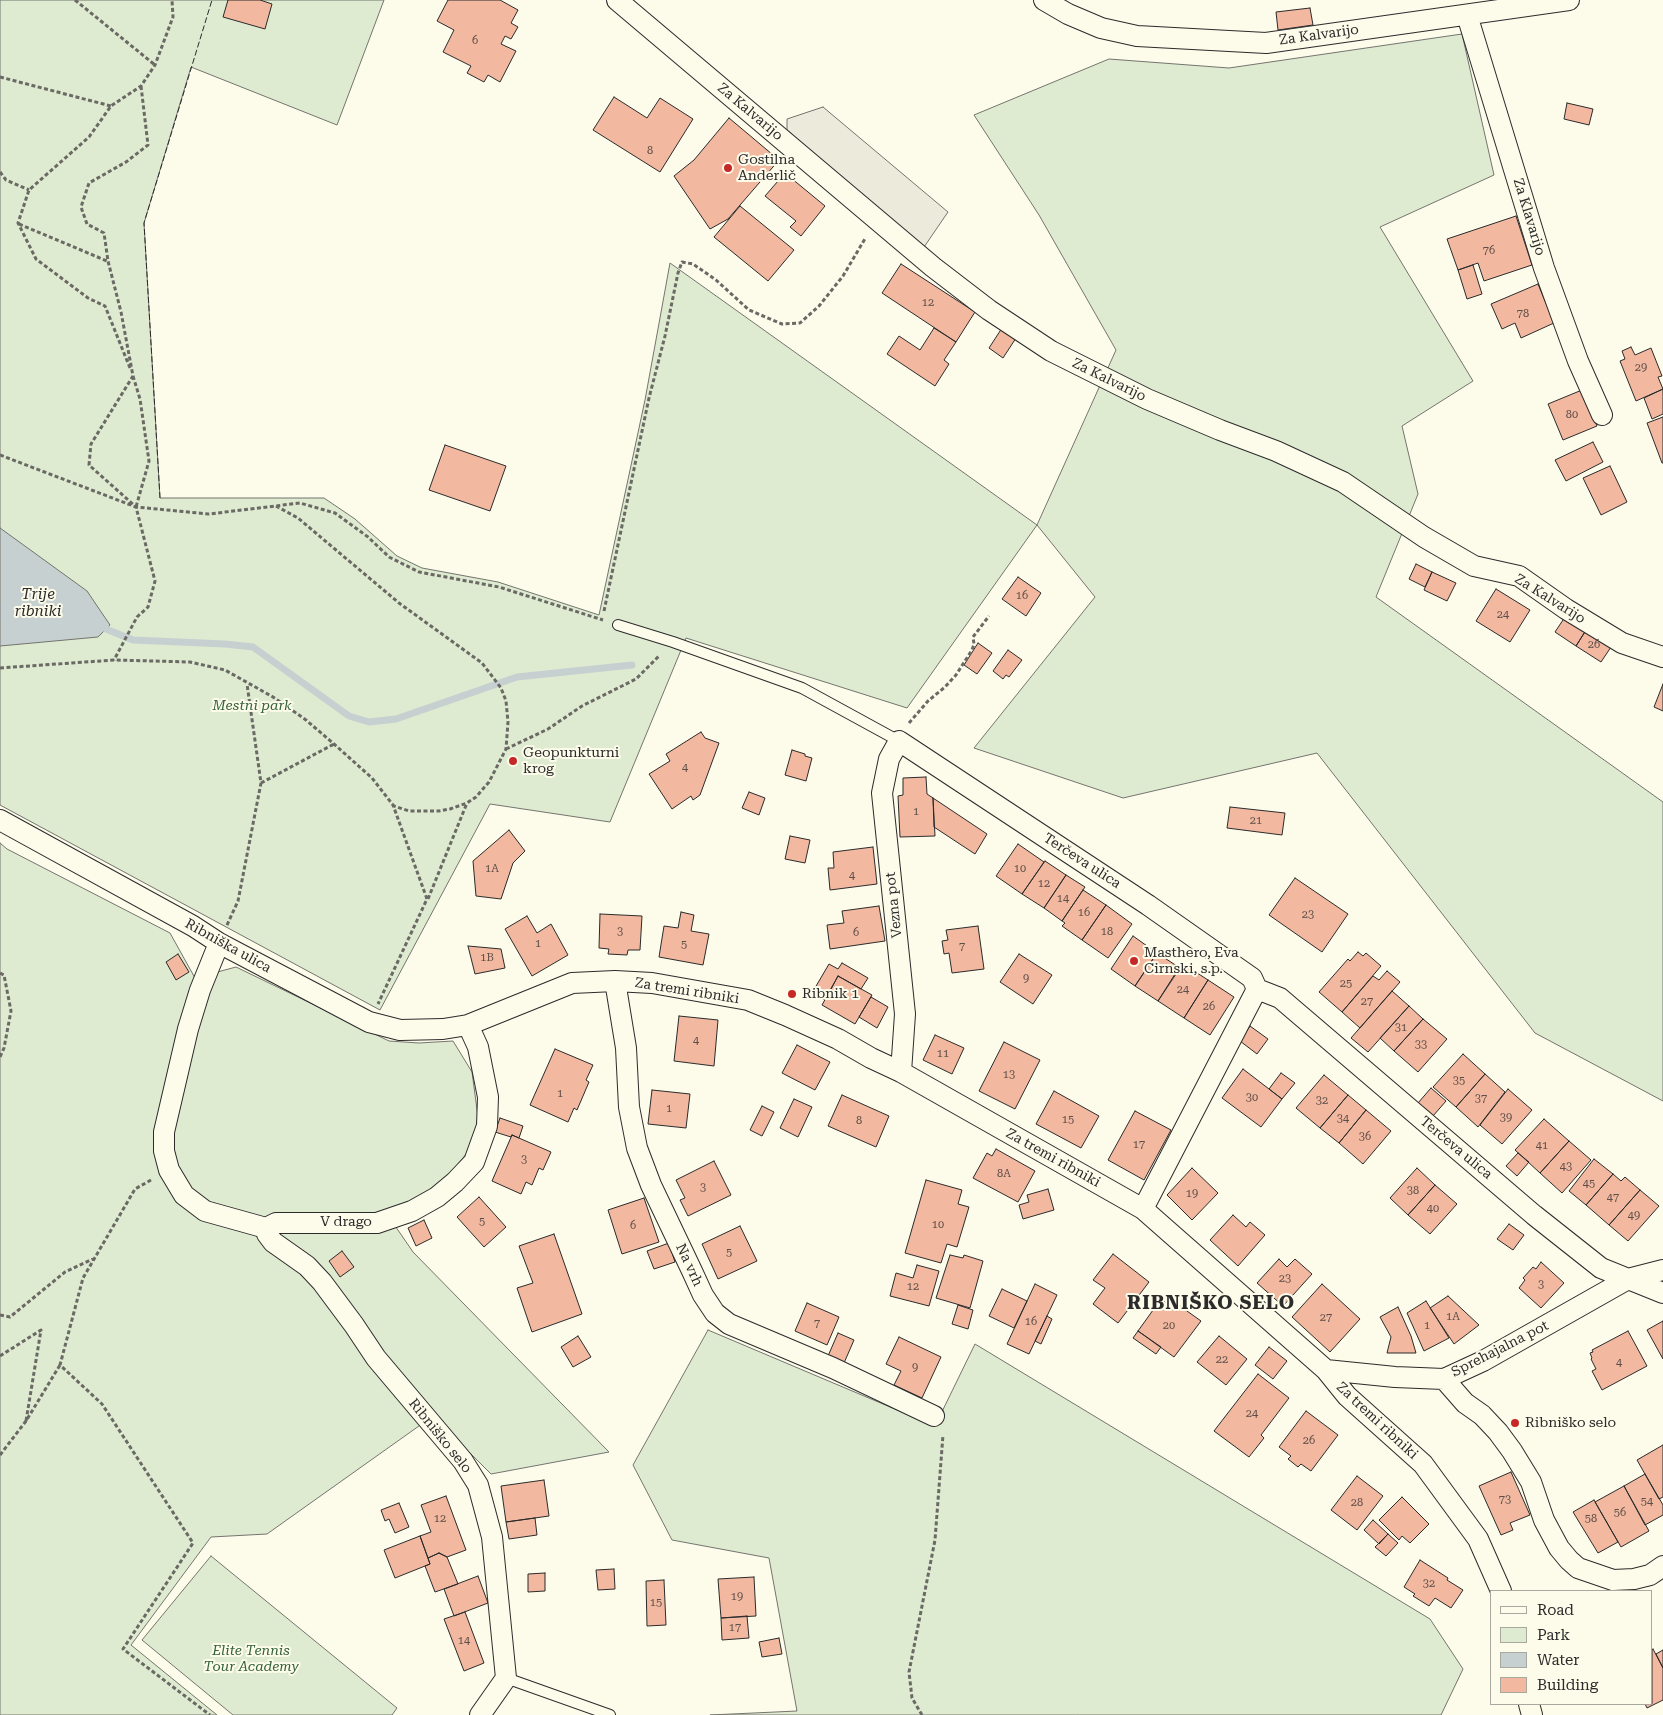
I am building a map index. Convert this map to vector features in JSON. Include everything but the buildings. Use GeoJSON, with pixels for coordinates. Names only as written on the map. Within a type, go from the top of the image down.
{"type":"FeatureCollection","features":[{"type":"Feature","properties":{"kind":"street","name":"Za Kalvarijo"},"geometry":{"type":"LineString","coordinates":[[617,0],[933,267],[982,305],[1051,351],[1147,399],[1276,451],[1344,482],[1424,538],[1474,566],[1519,576],[1566,609],[1622,643],[1663,657]]}},
{"type":"Feature","properties":{"kind":"street","name":"Za Kalvarijo"},"geometry":{"type":"LineString","coordinates":[[1044,0],[1068,14],[1101,28],[1137,36],[1266,43],[1569,0]]}},
{"type":"Feature","properties":{"kind":"street","name":"Za Klavarijo"},"geometry":{"type":"LineString","coordinates":[[1467,15],[1544,268],[1578,361],[1602,416]]}},
{"type":"Feature","properties":{"kind":"street","name":"Terčeva ulica"},"geometry":{"type":"LineString","coordinates":[[899,741],[1148,905],[1252,978],[1257,989],[1280,998],[1534,1215],[1601,1268],[1663,1293]]}},
{"type":"Feature","properties":{"kind":"street","name":"Vezna pot"},"geometry":{"type":"LineString","coordinates":[[899,741],[889,759],[882,793],[905,1014],[901,1072]]}},
{"type":"Feature","properties":{"kind":"street","name":"Ribniška ulica"},"geometry":{"type":"LineString","coordinates":[[0,820],[193,926],[219,943],[369,1022],[400,1030],[444,1029],[468,1025]]}},
{"type":"Feature","properties":{"kind":"street"},"geometry":{"type":"LineString","coordinates":[[219,943],[200,990],[188,1029],[164,1132],[164,1151],[169,1170],[184,1195],[205,1211],[266,1228]]}},
{"type":"Feature","properties":{"kind":"street","name":"Za tremi ribniki"},"geometry":{"type":"LineString","coordinates":[[468,1025],[572,983],[615,981],[652,984],[748,1000],[785,1015],[901,1072],[1143,1209],[1326,1370],[1347,1396],[1423,1464],[1478,1539],[1501,1590]]}},
{"type":"Feature","properties":{"kind":"street","name":"Na vrh"},"geometry":{"type":"LineString","coordinates":[[615,981],[626,1048],[629,1107],[637,1148],[651,1185],[703,1295],[715,1313],[729,1324],[833,1368],[934,1416]]}},
{"type":"Feature","properties":{"kind":"street"},"geometry":{"type":"LineString","coordinates":[[1143,1209],[1257,989]]}},
{"type":"Feature","properties":{"kind":"street","name":"V drago"},"geometry":{"type":"LineString","coordinates":[[266,1228],[276,1223],[377,1223],[412,1212],[437,1197],[455,1182],[474,1162],[487,1126],[488,1097],[478,1047],[468,1025]]}},
{"type":"Feature","properties":{"kind":"street","name":"Ribniško selo"},"geometry":{"type":"LineString","coordinates":[[266,1228],[273,1242],[307,1266],[322,1282],[376,1358],[462,1461],[478,1485],[492,1537],[506,1678]]}},
{"type":"Feature","properties":{"kind":"street","name":"Sprehajalna pot"},"geometry":{"type":"LineString","coordinates":[[1326,1370],[1394,1377],[1444,1378],[1483,1361],[1628,1279],[1663,1270]]}},
{"type":"Feature","properties":{"kind":"street"},"geometry":{"type":"LineString","coordinates":[[1444,1378],[1465,1403],[1482,1415],[1498,1432],[1512,1451],[1530,1482],[1548,1527],[1559,1548],[1578,1568],[1614,1580],[1634,1579],[1650,1575],[1663,1566]]}},
{"type":"Feature","properties":{"kind":"street"},"geometry":{"type":"LineString","coordinates":[[480,1715],[506,1678]]}},
{"type":"Feature","properties":{"kind":"lane"},"geometry":{"type":"LineString","coordinates":[[618,625],[673,642],[802,688],[899,741]]}},
{"type":"Feature","properties":{"kind":"lane"},"geometry":{"type":"LineString","coordinates":[[506,1678],[610,1715]]}},
{"type":"Feature","properties":{"kind":"path"},"geometry":{"type":"LineString","coordinates":[[75,0],[155,65]]}},
{"type":"Feature","properties":{"kind":"path"},"geometry":{"type":"LineString","coordinates":[[114,660],[137,616],[148,607],[155,581],[136,507],[149,461],[140,399],[133,376],[105,306],[88,298],[36,259],[18,223],[30,190],[89,137],[111,106],[141,86],[155,65],[173,17],[172,0]]}},
{"type":"Feature","properties":{"kind":"path"},"geometry":{"type":"LineString","coordinates":[[0,77],[111,106]]}},
{"type":"Feature","properties":{"kind":"path"},"geometry":{"type":"LineString","coordinates":[[136,507],[89,466],[91,444],[133,376],[121,312],[108,261],[104,233],[87,224],[81,207],[90,183],[126,162],[148,145],[141,86]]}},
{"type":"Feature","properties":{"kind":"path"},"geometry":{"type":"LineString","coordinates":[[0,172],[6,180],[30,190]]}},
{"type":"Feature","properties":{"kind":"path"},"geometry":{"type":"LineString","coordinates":[[604,611],[649,398],[682,262],[693,264],[716,280],[750,310],[782,324],[800,322],[819,306],[843,276],[878,219]]}},
{"type":"Feature","properties":{"kind":"path"},"geometry":{"type":"LineString","coordinates":[[18,223],[108,261]]}},
{"type":"Feature","properties":{"kind":"path"},"geometry":{"type":"LineString","coordinates":[[0,455],[136,507],[209,514],[300,503],[336,513],[389,557],[419,572],[499,587],[618,625]]}},
{"type":"Feature","properties":{"kind":"path"},"geometry":{"type":"LineString","coordinates":[[274,505],[298,518],[399,603],[482,662],[501,688],[506,701],[508,722],[506,749],[489,782],[476,797],[467,804],[450,810],[408,810],[393,805]]}},
{"type":"Feature","properties":{"kind":"path"},"geometry":{"type":"LineString","coordinates":[[899,741],[910,720],[956,675],[972,650],[974,644],[973,637],[989,616]]}},
{"type":"Feature","properties":{"kind":"path"},"geometry":{"type":"LineString","coordinates":[[506,749],[548,729],[582,706],[636,679],[673,642]]}},
{"type":"Feature","properties":{"kind":"path"},"geometry":{"type":"LineString","coordinates":[[0,668],[114,660],[190,662],[224,670],[273,697],[306,720],[372,778],[393,805],[427,899]]}},
{"type":"Feature","properties":{"kind":"path"},"geometry":{"type":"LineString","coordinates":[[219,943],[238,901],[261,783],[247,683]]}},
{"type":"Feature","properties":{"kind":"path"},"geometry":{"type":"LineString","coordinates":[[261,783],[334,744]]}},
{"type":"Feature","properties":{"kind":"path"},"geometry":{"type":"LineString","coordinates":[[369,1022],[427,899],[467,804]]}},
{"type":"Feature","properties":{"kind":"path"},"geometry":{"type":"LineString","coordinates":[[0,973],[4,975],[10,1011],[4,1048],[0,1056]]}},
{"type":"Feature","properties":{"kind":"path"},"geometry":{"type":"LineString","coordinates":[[0,1455],[26,1421],[60,1365],[83,1278],[94,1258],[135,1189],[169,1170]]}},
{"type":"Feature","properties":{"kind":"path"},"geometry":{"type":"LineString","coordinates":[[0,1315],[10,1317],[65,1272],[94,1258]]}},
{"type":"Feature","properties":{"kind":"path"},"geometry":{"type":"LineString","coordinates":[[0,1356],[41,1330],[26,1421]]}},
{"type":"Feature","properties":{"kind":"path"},"geometry":{"type":"LineString","coordinates":[[60,1365],[102,1404],[194,1543],[123,1649],[210,1715]]}},
{"type":"Feature","properties":{"kind":"path"},"geometry":{"type":"LineString","coordinates":[[922,1715],[912,1698],[909,1672],[935,1540],[943,1423],[934,1416]]}},
{"type":"Feature","properties":{"kind":"green space","name":"Mestni park"},"geometry":{"type":"Polygon","coordinates":[[[0,0],[384,0],[337,125],[191,67],[144,223],[160,498],[324,498],[355,519],[397,556],[422,568],[498,582],[599,615],[645,400],[670,263],[1037,525],[907,708],[686,638],[610,822],[490,804],[380,1010],[0,805],[0,0]]]}},
{"type":"Feature","properties":{"kind":"green space"},"geometry":{"type":"Polygon","coordinates":[[[1462,34],[1494,175],[1380,227],[1473,381],[1402,426],[1418,494],[1376,597],[1663,802],[1663,1101],[1535,1033],[1317,753],[1123,798],[974,748],[1095,597],[1037,525],[1116,350],[1039,215],[974,115],[1109,59],[1229,68],[1462,34]]]}},
{"type":"Feature","properties":{"kind":"green space"},"geometry":{"type":"Polygon","coordinates":[[[0,843],[7,849],[170,933],[195,978],[236,967],[389,1041],[419,1043],[453,1041],[472,1072],[478,1117],[473,1145],[448,1177],[424,1195],[387,1214],[413,1252],[609,1452],[491,1474],[433,1416],[267,1534],[211,1537],[131,1645],[217,1715],[0,1715],[0,843]]]}},
{"type":"Feature","properties":{"kind":"green space"},"geometry":{"type":"Polygon","coordinates":[[[708,1330],[935,1426],[975,1344],[1430,1619],[1463,1669],[1441,1715],[710,1715],[797,1711],[769,1558],[672,1540],[633,1465],[708,1330]]]}},
{"type":"Feature","properties":{"kind":"green space","name":"Elite Tennis Tour Academy"},"geometry":{"type":"Polygon","coordinates":[[[211,1556],[397,1708],[392,1715],[233,1715],[142,1640],[211,1556]]]}},
{"type":"Feature","properties":{"kind":"shaded area"},"geometry":{"type":"Polygon","coordinates":[[[823,107],[948,212],[922,250],[787,130],[787,119],[823,107]]]}},
{"type":"Feature","properties":{"kind":"water","name":"Trije ribniki"},"geometry":{"type":"Polygon","coordinates":[[[0,528],[87,591],[110,625],[98,637],[0,646],[0,528]]]}},
{"type":"Feature","properties":{"kind":"waterway"},"geometry":{"type":"LineString","coordinates":[[106,629],[133,640],[253,647],[349,716],[369,722],[396,719],[517,677],[632,665]]}},
{"type":"Feature","properties":{"kind":"fence"},"geometry":{"type":"LineString","coordinates":[[160,498],[144,223],[212,0]]}},
{"type":"Feature","properties":{"kind":"place","name":"Gostilna Anderlič"},"geometry":{"type":"Point","coordinates":[728,168]}},
{"type":"Feature","properties":{"kind":"place","name":"Geopunkturni krog"},"geometry":{"type":"Point","coordinates":[513,761]}},
{"type":"Feature","properties":{"kind":"place","name":"Masthero, Eva Cirnski, s.p."},"geometry":{"type":"Point","coordinates":[1134,961]}},
{"type":"Feature","properties":{"kind":"place","name":"Ribnik 1"},"geometry":{"type":"Point","coordinates":[792,994]}},
{"type":"Feature","properties":{"kind":"place","name":"Ribniško selo"},"geometry":{"type":"Point","coordinates":[1515,1423]}},
{"type":"Feature","properties":{"kind":"district","name":"RIBNIŠKO SELO"},"geometry":{"type":"Point","coordinates":[1211,1303]}}]}
